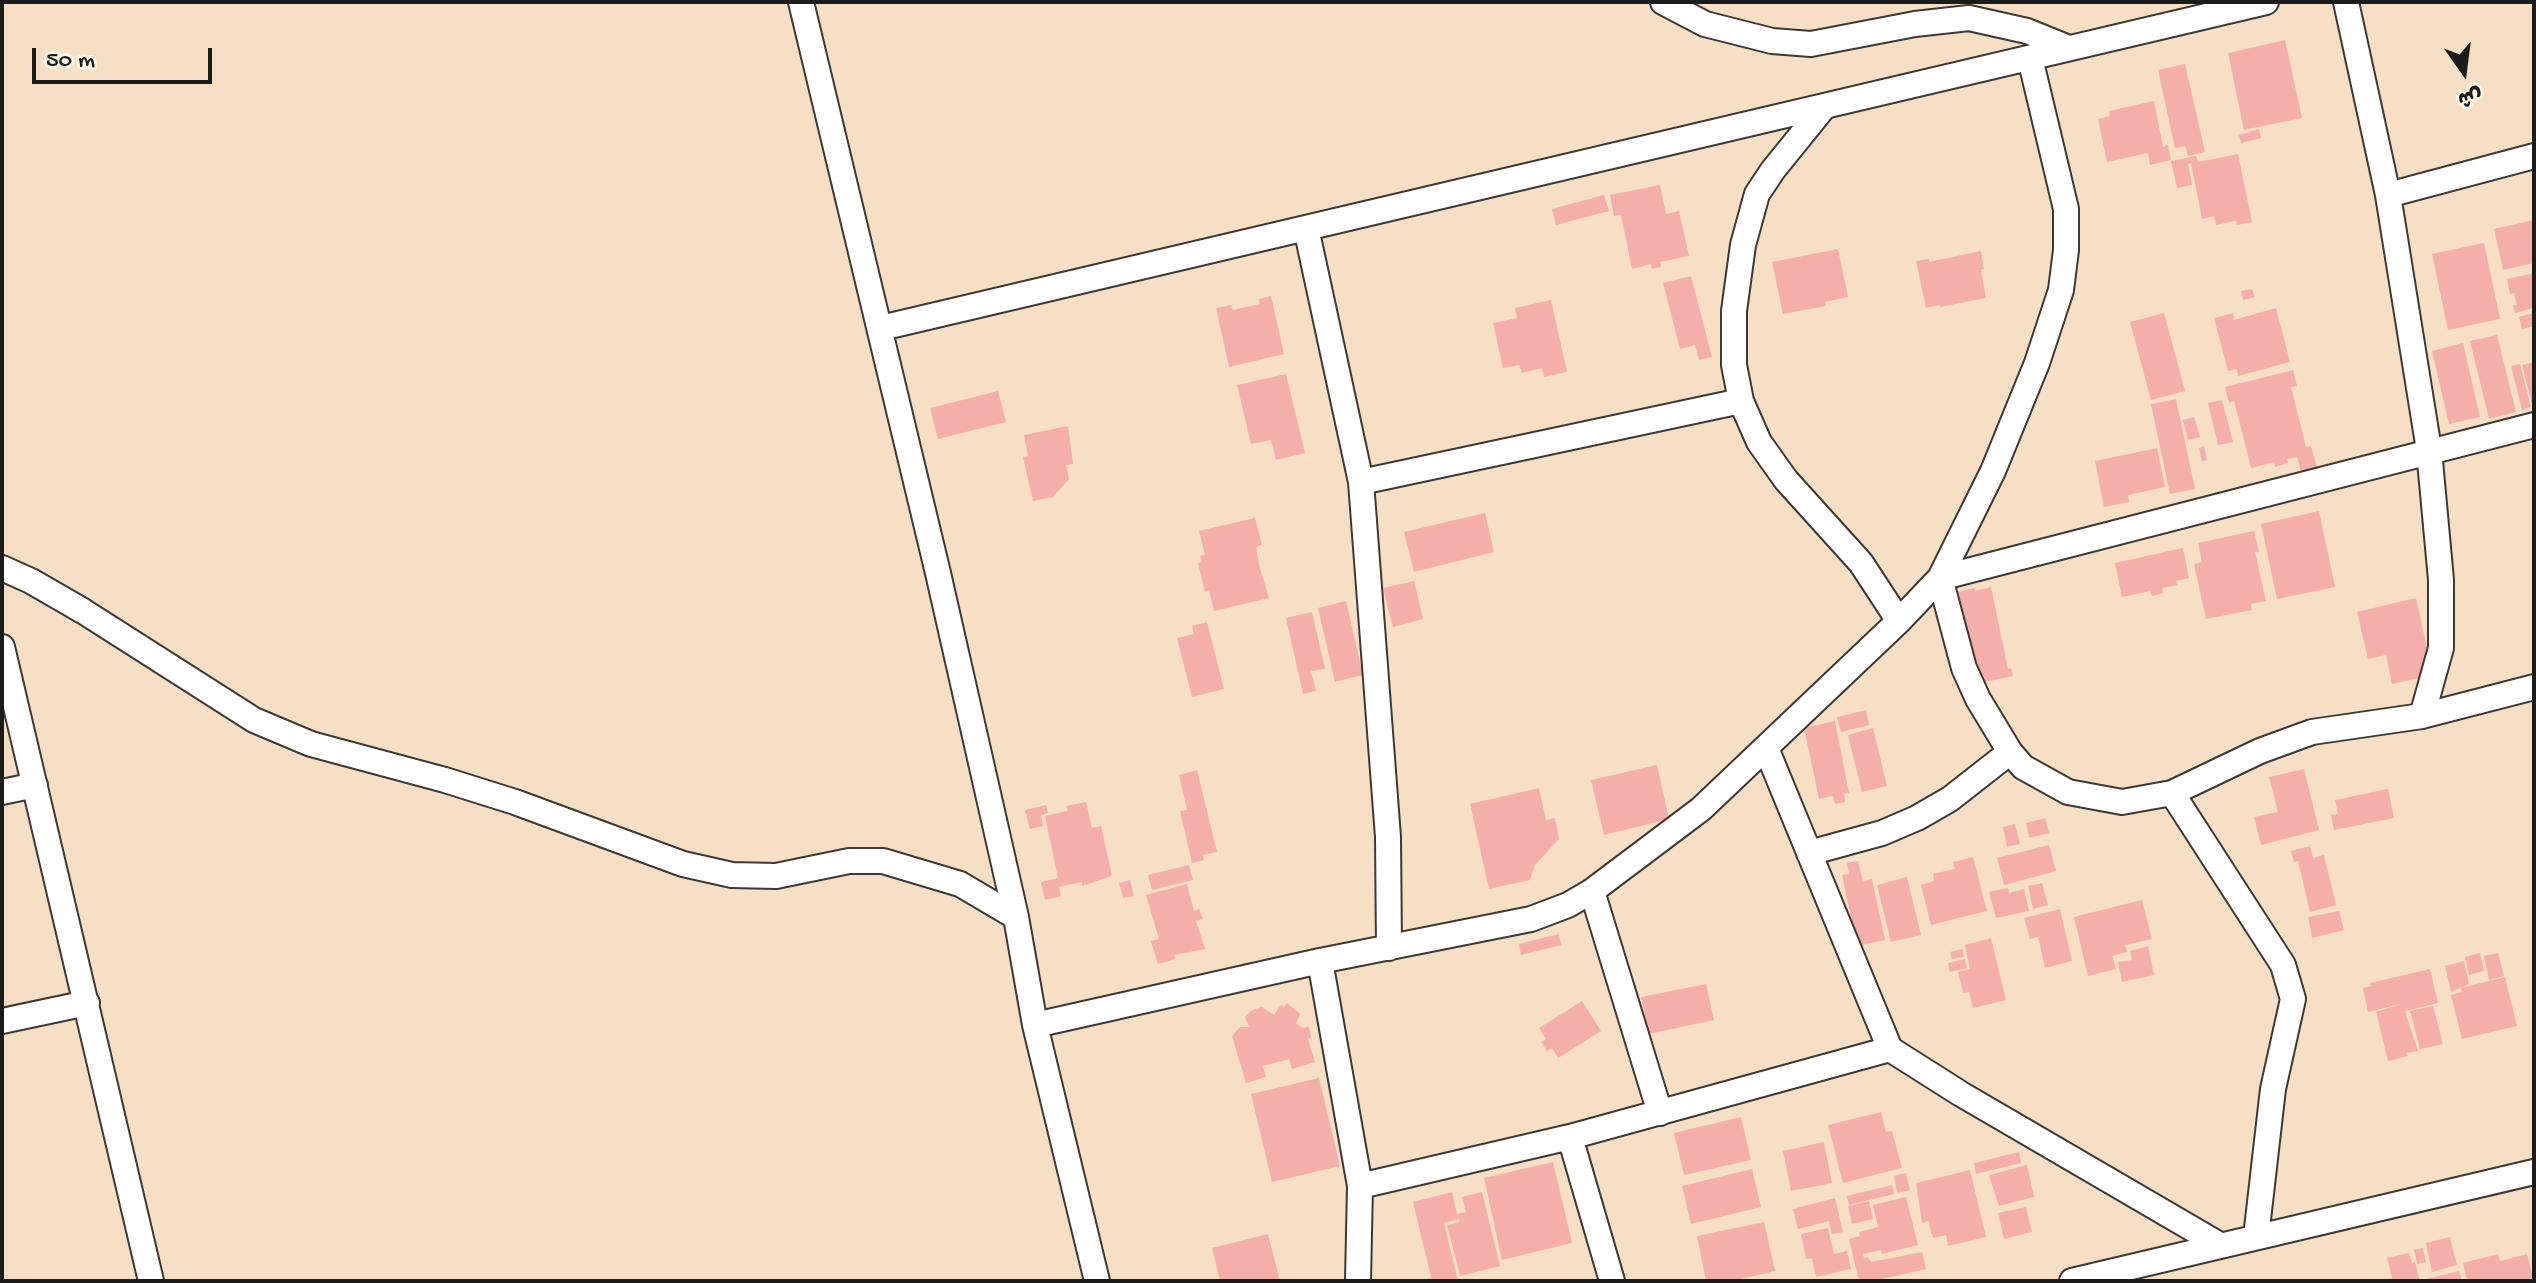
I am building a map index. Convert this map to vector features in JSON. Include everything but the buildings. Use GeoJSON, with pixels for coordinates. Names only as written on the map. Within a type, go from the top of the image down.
{"type":"FeatureCollection","features":[{"type":"Feature","properties":{"kind":"street"},"geometry":{"type":"LineString","coordinates":[[801,2],[881,328],[1016,917],[1035,1025],[1097,1281]]}},
{"type":"Feature","properties":{"kind":"street"},"geometry":{"type":"LineString","coordinates":[[1663,2],[1705,24],[1772,41],[1811,44],[1915,24],[1969,18],[2027,31],[2069,48]]}},
{"type":"Feature","properties":{"kind":"street"},"geometry":{"type":"LineString","coordinates":[[881,328],[2266,2]]}},
{"type":"Feature","properties":{"kind":"street"},"geometry":{"type":"LineString","coordinates":[[2346,2],[2388,195],[2429,450],[2441,580],[2441,648],[2422,716]]}},
{"type":"Feature","properties":{"kind":"street"},"geometry":{"type":"LineString","coordinates":[[1035,1025],[1320,961],[1531,919],[1568,905],[1592,891],[1701,809],[1899,621],[1940,578],[1993,471],[2037,363],[2061,290],[2066,250],[2066,209],[2030,58]]}},
{"type":"Feature","properties":{"kind":"street"},"geometry":{"type":"LineString","coordinates":[[1824,107],[1757,194],[1743,245],[1734,311],[1734,365],[1741,401],[1759,442],[1786,480],[1861,563],[1899,621]]}},
{"type":"Feature","properties":{"kind":"street"},"geometry":{"type":"LineString","coordinates":[[2388,195],[2534,156]]}},
{"type":"Feature","properties":{"kind":"street"},"geometry":{"type":"LineString","coordinates":[[1306,228],[1361,482],[1388,837],[1389,948]]}},
{"type":"Feature","properties":{"kind":"street"},"geometry":{"type":"LineString","coordinates":[[1361,482],[1741,401]]}},
{"type":"Feature","properties":{"kind":"street"},"geometry":{"type":"LineString","coordinates":[[1940,578],[2534,425]]}},
{"type":"Feature","properties":{"kind":"street"},"geometry":{"type":"LineString","coordinates":[[2,568],[83,611],[254,720],[311,744],[515,802],[683,864],[732,875],[776,876],[849,861],[883,861],[960,884],[1016,917]]}},
{"type":"Feature","properties":{"kind":"street"},"geometry":{"type":"LineString","coordinates":[[1940,578],[1964,668],[2010,752],[2023,767],[2068,792],[2122,802],[2172,793],[2260,751],[2312,732],[2422,716],[2534,687]]}},
{"type":"Feature","properties":{"kind":"street"},"geometry":{"type":"LineString","coordinates":[[2,647],[151,1281]]}},
{"type":"Feature","properties":{"kind":"street"},"geometry":{"type":"LineString","coordinates":[[1766,748],[1890,1049],[1961,1094],[2220,1245]]}},
{"type":"Feature","properties":{"kind":"street"},"geometry":{"type":"LineString","coordinates":[[1809,853],[1845,845],[1917,818],[1950,799],[2010,752]]}},
{"type":"Feature","properties":{"kind":"street"},"geometry":{"type":"LineString","coordinates":[[2,792],[35,785]]}},
{"type":"Feature","properties":{"kind":"street"},"geometry":{"type":"LineString","coordinates":[[2172,793],[2283,965],[2293,999],[2273,1089],[2256,1237]]}},
{"type":"Feature","properties":{"kind":"street"},"geometry":{"type":"LineString","coordinates":[[1592,891],[1660,1113]]}},
{"type":"Feature","properties":{"kind":"street"},"geometry":{"type":"LineString","coordinates":[[1320,961],[1360,1186],[1358,1281]]}},
{"type":"Feature","properties":{"kind":"street"},"geometry":{"type":"LineString","coordinates":[[2,1021],[87,1003]]}},
{"type":"Feature","properties":{"kind":"street"},"geometry":{"type":"LineString","coordinates":[[1360,1186],[1570,1137],[1890,1049]]}},
{"type":"Feature","properties":{"kind":"street"},"geometry":{"type":"LineString","coordinates":[[1570,1137],[1612,1281]]}},
{"type":"Feature","properties":{"kind":"street"},"geometry":{"type":"LineString","coordinates":[[2072,1281],[2124,1275],[2220,1245],[2534,1172]]}}]}
